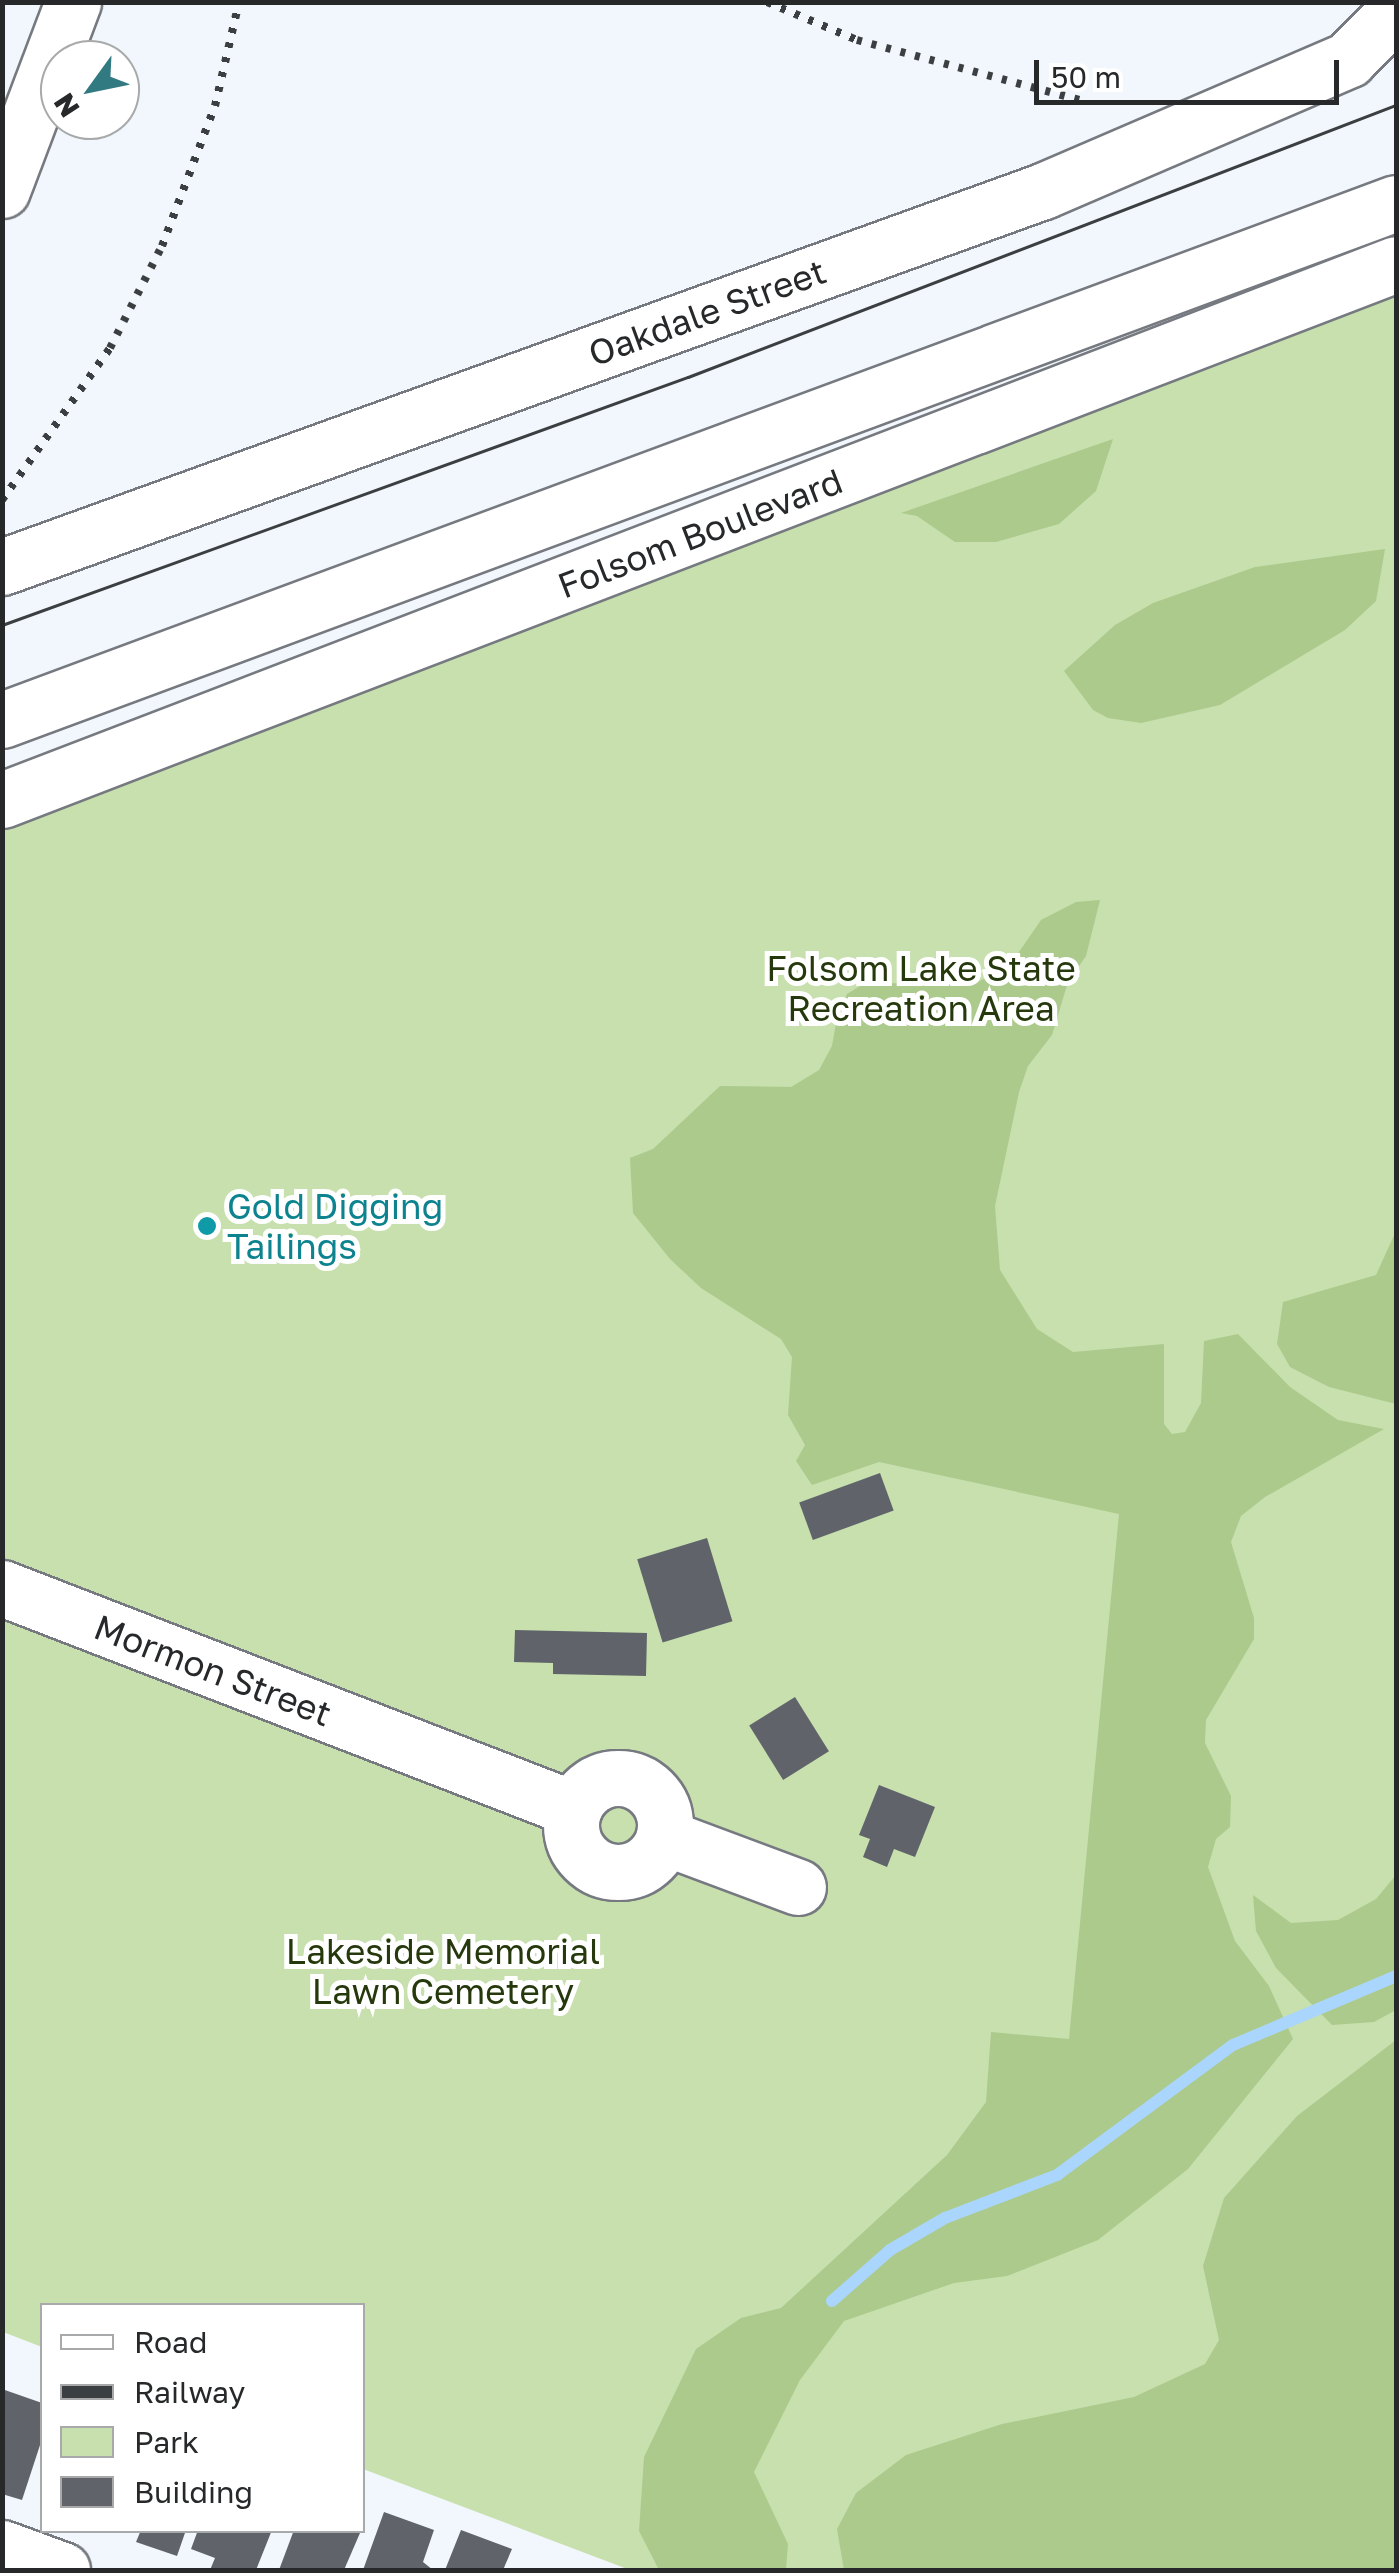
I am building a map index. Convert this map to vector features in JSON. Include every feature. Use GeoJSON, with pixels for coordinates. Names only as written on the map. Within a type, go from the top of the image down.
{"type":"FeatureCollection","features":[{"type":"Feature","properties":{"kind":"main road"},"geometry":{"type":"LineString","coordinates":[[2,190],[11,134],[73,2]]}},
{"type":"Feature","properties":{"kind":"main road","name":"Oakdale Street"},"geometry":{"type":"LineString","coordinates":[[2,567],[1043,191],[1349,59],[1389,18]]}},
{"type":"Feature","properties":{"kind":"main road","name":"Folsom Boulevard"},"geometry":{"type":"LineString","coordinates":[[2,720],[1396,203]]}},
{"type":"Feature","properties":{"kind":"main road","name":"Folsom Boulevard"},"geometry":{"type":"LineString","coordinates":[[2,800],[1396,264]]}},
{"type":"Feature","properties":{"kind":"main road","name":"Mormon Street"},"geometry":{"type":"LineString","coordinates":[[2,1588],[574,1809],[573,1840],[592,1864],[606,1871],[637,1869],[664,1837],[798,1887]]}},
{"type":"Feature","properties":{"kind":"main road"},"geometry":{"type":"LineString","coordinates":[[2,2548],[62,2570]]}},
{"type":"Feature","properties":{"kind":"green space","name":"Folsom Lake State Recreation Area"},"geometry":{"type":"Polygon","coordinates":[[[1396,293],[1396,2570],[630,2570],[365,2470],[365,2303],[40,2303],[40,2346],[3,2332],[3,830],[1396,293]]]}},
{"type":"Feature","properties":{"kind":"green space"},"geometry":{"type":"Polygon","coordinates":[[[1113,439],[1096,491],[1059,524],[996,542],[955,542],[917,516],[901,513],[1113,439]]]}},
{"type":"Feature","properties":{"kind":"green space"},"geometry":{"type":"Polygon","coordinates":[[[1385,549],[1376,601],[1345,630],[1220,705],[1141,723],[1108,718],[1093,710],[1064,671],[1115,625],[1153,603],[1255,567],[1385,549]]]}},
{"type":"Feature","properties":{"kind":"green space"},"geometry":{"type":"Polygon","coordinates":[[[1100,900],[1086,956],[1068,982],[1052,1035],[1028,1066],[1019,1092],[995,1206],[1000,1270],[1037,1329],[1073,1352],[1164,1344],[1164,1424],[1172,1434],[1185,1432],[1201,1403],[1204,1341],[1238,1334],[1290,1387],[1338,1420],[1384,1429],[1265,1497],[1241,1516],[1231,1542],[1254,1618],[1254,1639],[1206,1720],[1205,1743],[1231,1796],[1230,1827],[1216,1839],[1208,1867],[1235,1941],[1269,1986],[1293,2039],[1188,2169],[1098,2240],[1007,2276],[954,2283],[844,2321],[800,2380],[754,2472],[788,2544],[786,2570],[659,2570],[639,2531],[644,2457],[696,2349],[741,2318],[781,2308],[947,2155],[986,2102],[991,2032],[1069,2039],[1119,1514],[879,1462],[812,1485],[796,1461],[805,1445],[788,1415],[792,1357],[781,1339],[701,1288],[670,1259],[633,1213],[630,1158],[653,1149],[720,1086],[791,1087],[819,1070],[832,1046],[838,1012],[847,994],[865,983],[974,984],[1010,965],[1041,920],[1076,902],[1100,900]]]}},
{"type":"Feature","properties":{"kind":"green space"},"geometry":{"type":"Polygon","coordinates":[[[1396,1231],[1396,1404],[1329,1387],[1290,1367],[1277,1344],[1283,1302],[1376,1275],[1396,1231]]]}},
{"type":"Feature","properties":{"kind":"green space"},"geometry":{"type":"Polygon","coordinates":[[[1396,1875],[1396,2010],[1374,2022],[1332,2025],[1276,1968],[1256,1931],[1253,1895],[1291,1923],[1338,1920],[1376,1899],[1396,1875]]]}},
{"type":"Feature","properties":{"kind":"green space"},"geometry":{"type":"Polygon","coordinates":[[[1396,2040],[1396,2570],[844,2570],[837,2529],[856,2493],[906,2455],[1002,2424],[1134,2397],[1205,2364],[1219,2340],[1203,2266],[1224,2198],[1297,2116],[1396,2040]]]}},
{"type":"Feature","properties":{"kind":"building"},"geometry":{"type":"Polygon","coordinates":[[[880,1473],[894,1511],[813,1540],[799,1502],[880,1473]]]}},
{"type":"Feature","properties":{"kind":"building"},"geometry":{"type":"Polygon","coordinates":[[[707,1538],[732,1621],[663,1643],[637,1559],[707,1538]]]}},
{"type":"Feature","properties":{"kind":"building"},"geometry":{"type":"Polygon","coordinates":[[[515,1630],[647,1633],[646,1676],[553,1674],[553,1663],[514,1662],[515,1630]]]}},
{"type":"Feature","properties":{"kind":"building"},"geometry":{"type":"Polygon","coordinates":[[[795,1697],[829,1751],[783,1780],[749,1726],[795,1697]]]}},
{"type":"Feature","properties":{"kind":"building"},"geometry":{"type":"Polygon","coordinates":[[[879,1785],[935,1807],[915,1857],[894,1849],[887,1867],[863,1857],[870,1839],[859,1835],[879,1785]]]}},
{"type":"Feature","properties":{"kind":"building"},"geometry":{"type":"Polygon","coordinates":[[[2,2389],[40,2402],[40,2445],[22,2500],[2,2494],[2,2389]]]}},
{"type":"Feature","properties":{"kind":"building"},"geometry":{"type":"Polygon","coordinates":[[[384,2512],[434,2530],[423,2562],[433,2570],[363,2570],[384,2512]]]}},
{"type":"Feature","properties":{"kind":"building"},"geometry":{"type":"Polygon","coordinates":[[[461,2530],[512,2549],[503,2570],[445,2570],[461,2530]]]}},
{"type":"Feature","properties":{"kind":"building"},"geometry":{"type":"Polygon","coordinates":[[[140,2533],[185,2533],[177,2556],[136,2542],[140,2533]]]}},
{"type":"Feature","properties":{"kind":"building"},"geometry":{"type":"Polygon","coordinates":[[[197,2533],[271,2533],[256,2570],[210,2570],[215,2558],[191,2549],[197,2533]]]}},
{"type":"Feature","properties":{"kind":"building"},"geometry":{"type":"Polygon","coordinates":[[[293,2533],[360,2533],[344,2570],[279,2570],[293,2533]]]}},
{"type":"Feature","properties":{"kind":"waterway"},"geometry":{"type":"LineString","coordinates":[[832,2301],[890,2250],[945,2218],[1057,2175],[1233,2045],[1396,1976]]}},
{"type":"Feature","properties":{"kind":"tram line"},"geometry":{"type":"LineString","coordinates":[[2,625],[688,377],[1396,105]]}},
{"type":"Feature","properties":{"kind":"railway"},"geometry":{"type":"LineString","coordinates":[[2,500],[110,348],[162,246],[215,106],[239,2]]}},
{"type":"Feature","properties":{"kind":"railway"},"geometry":{"type":"LineString","coordinates":[[767,2],[857,40],[1083,101]]}},
{"type":"Feature","properties":{"kind":"place","name":"Gold Digging Tailings"},"geometry":{"type":"Point","coordinates":[207,1226]}},
{"type":"Feature","properties":{"kind":"park label","name":"Lakeside Memorial Lawn Cemetery"},"geometry":{"type":"Point","coordinates":[443,1971]}}]}
